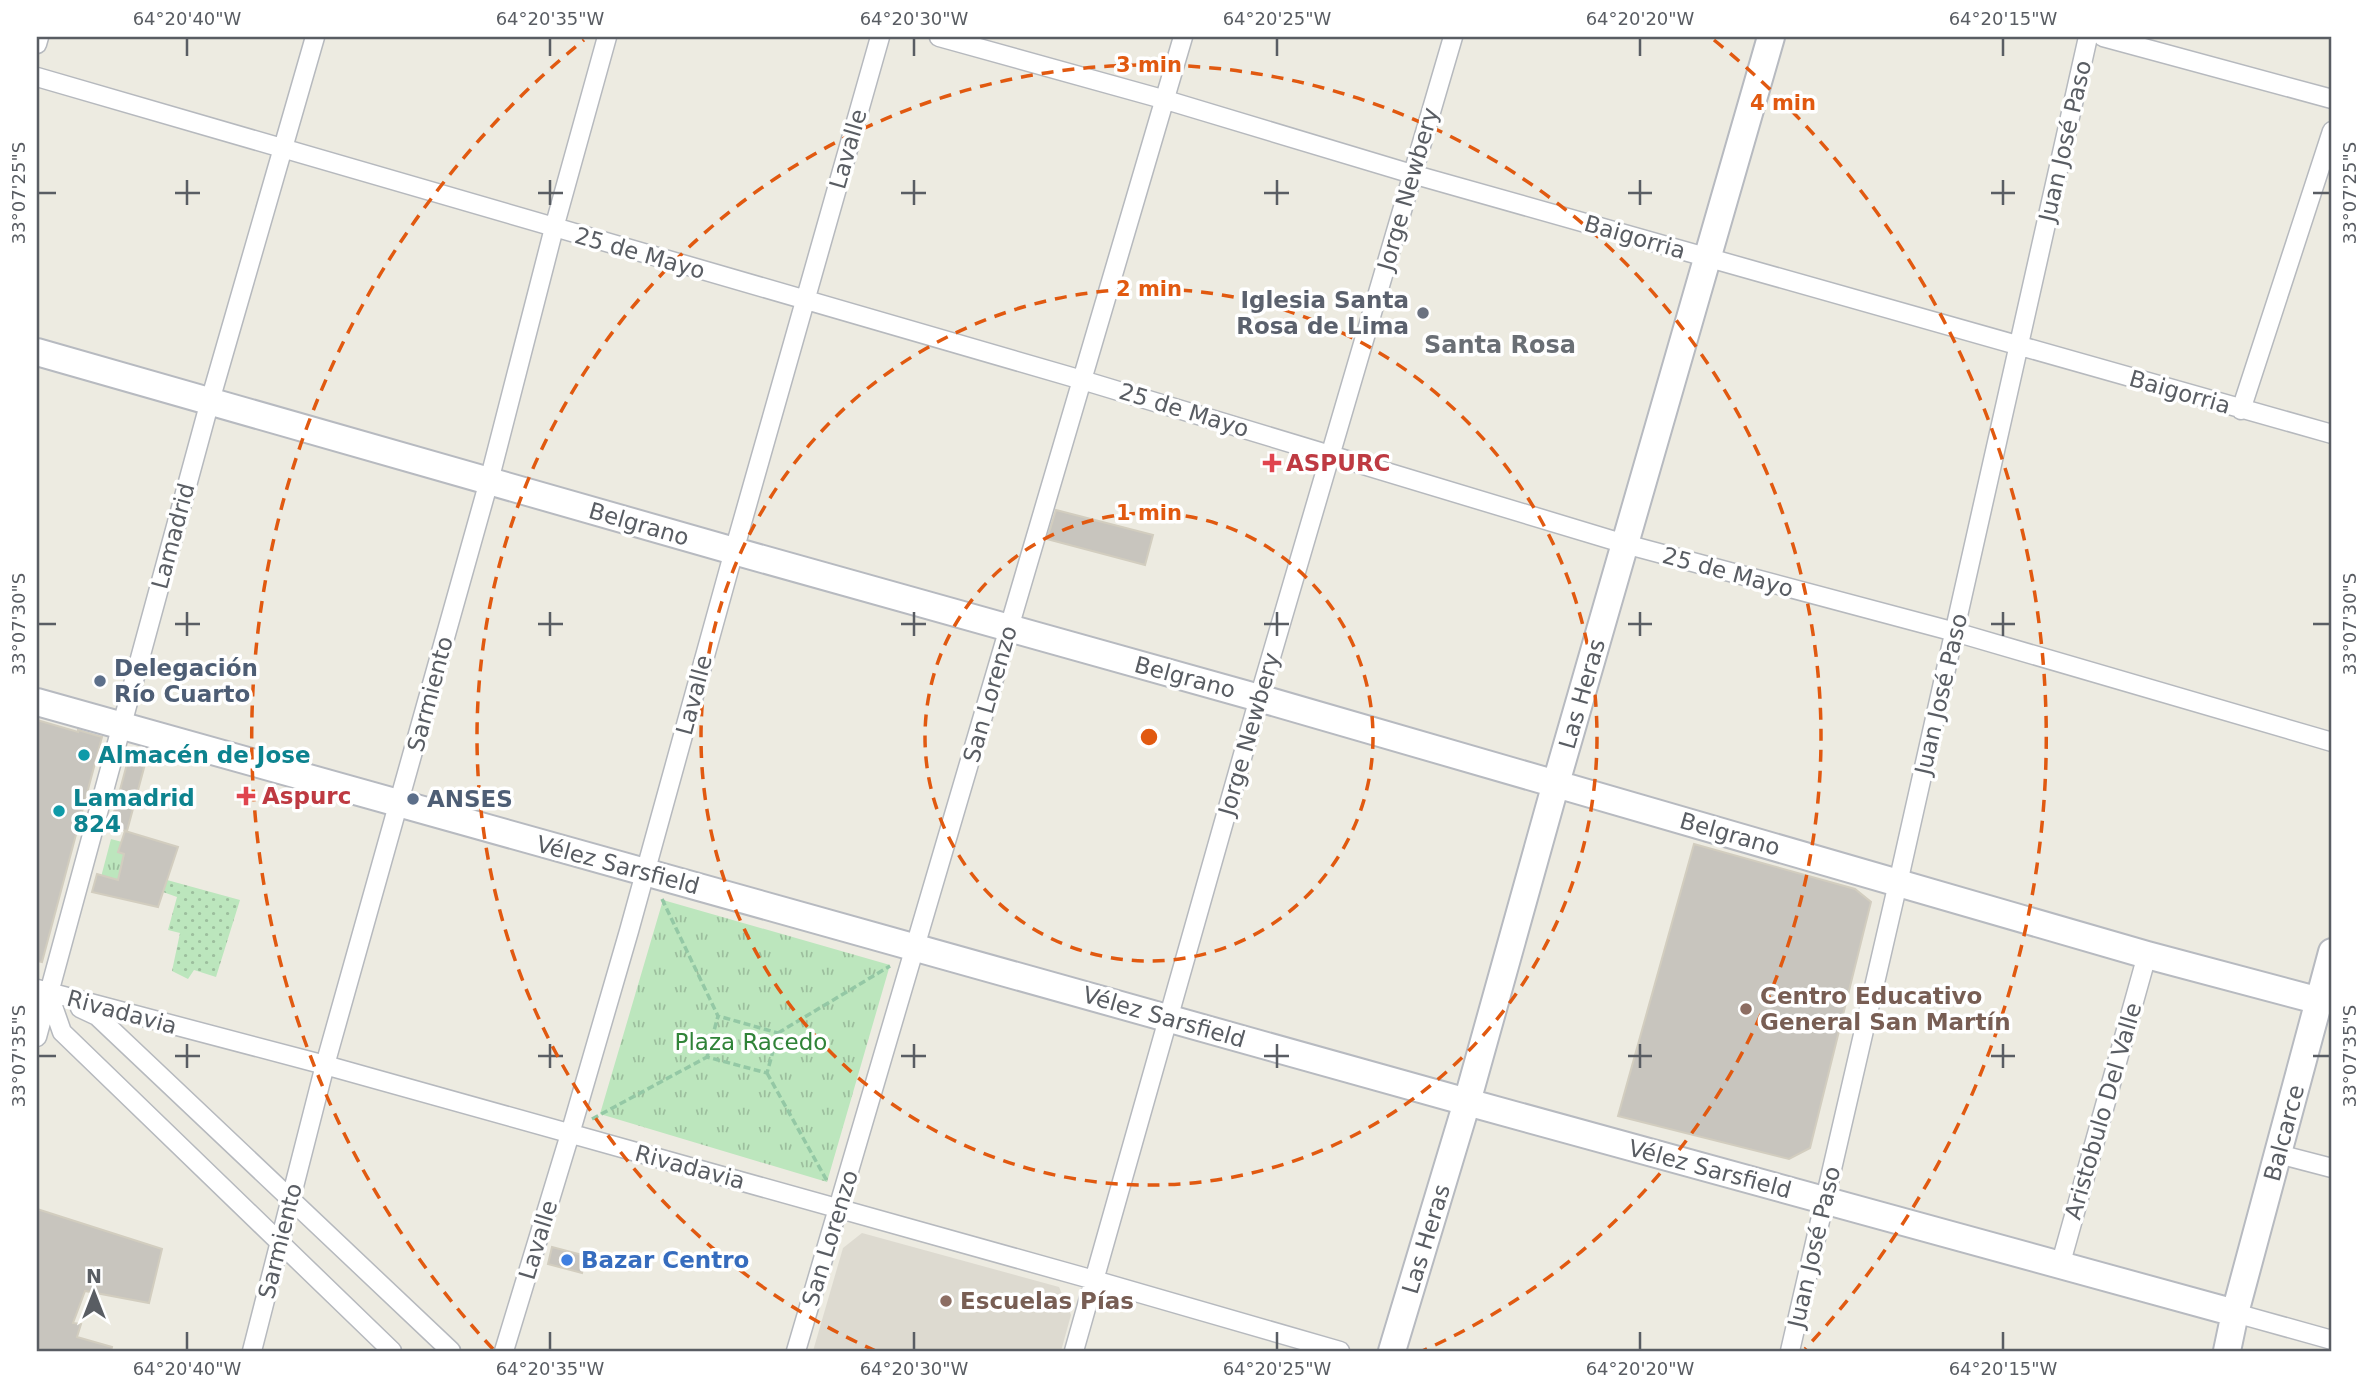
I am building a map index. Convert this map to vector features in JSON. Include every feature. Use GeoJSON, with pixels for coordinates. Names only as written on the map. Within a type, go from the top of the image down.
{"type":"FeatureCollection","features":[{"type":"Feature","properties":{"kind":"main road","name":"Las Heras"},"geometry":{"type":"LineString","coordinates":[[1392,1351],[1467,1102],[1771,37]]}},
{"type":"Feature","properties":{"kind":"main road","name":"Belgrano"},"geometry":{"type":"LineString","coordinates":[[37,352],[1556,783],[2147,956],[2326,1002]]}},
{"type":"Feature","properties":{"kind":"main road","name":"Vélez Sarsfield"},"geometry":{"type":"LineString","coordinates":[[37,702],[916,949],[2235,1313]]}},
{"type":"Feature","properties":{"kind":"main road","name":"Balcarce"},"geometry":{"type":"LineString","coordinates":[[2227,1351],[2278,1154],[2326,1002],[2332,952]]}},
{"type":"Feature","properties":{"kind":"street"},"geometry":{"type":"LineString","coordinates":[[37,44],[39,37]]}},
{"type":"Feature","properties":{"kind":"street","name":"Lamadrid"},"geometry":{"type":"LineString","coordinates":[[37,1037],[43,991],[122,727],[210,401],[315,37]]}},
{"type":"Feature","properties":{"kind":"street","name":"Sarmiento"},"geometry":{"type":"LineString","coordinates":[[252,1351],[325,1065],[489,481],[554,228],[607,37]]}},
{"type":"Feature","properties":{"kind":"street","name":"Lavalle"},"geometry":{"type":"LineString","coordinates":[[504,1351],[645,872],[880,37]]}},
{"type":"Feature","properties":{"kind":"street","name":"Baigorria"},"geometry":{"type":"LineString","coordinates":[[939,37],[2019,347],[2332,434]]}},
{"type":"Feature","properties":{"kind":"street","name":"San Lorenzo"},"geometry":{"type":"LineString","coordinates":[[796,1351],[1184,37]]}},
{"type":"Feature","properties":{"kind":"street","name":"Jorge Newbery"},"geometry":{"type":"LineString","coordinates":[[1074,1351],[1259,698],[1453,37]]}},
{"type":"Feature","properties":{"kind":"street","name":"Juan José Paso"},"geometry":{"type":"LineString","coordinates":[[1790,1351],[2088,37]]}},
{"type":"Feature","properties":{"kind":"street"},"geometry":{"type":"LineString","coordinates":[[2103,37],[2332,99]]}},
{"type":"Feature","properties":{"kind":"street","name":"25 de Mayo"},"geometry":{"type":"LineString","coordinates":[[37,77],[1082,380],[1625,544],[1955,632],[2332,742]]}},
{"type":"Feature","properties":{"kind":"street"},"geometry":{"type":"LineString","coordinates":[[2241,410],[2332,131]]}},
{"type":"Feature","properties":{"kind":"street","name":"Aristobulo Del Valle"},"geometry":{"type":"LineString","coordinates":[[2060,1266],[2147,956]]}},
{"type":"Feature","properties":{"kind":"street"},"geometry":{"type":"LineString","coordinates":[[43,991],[97,1016],[451,1351]]}},
{"type":"Feature","properties":{"kind":"street"},"geometry":{"type":"LineString","coordinates":[[43,991],[62,1032],[392,1351]]}},
{"type":"Feature","properties":{"kind":"street","name":"Rivadavia"},"geometry":{"type":"LineString","coordinates":[[43,991],[325,1065],[1340,1351]]}},
{"type":"Feature","properties":{"kind":"street"},"geometry":{"type":"LineString","coordinates":[[2278,1154],[2332,1168]]}},
{"type":"Feature","properties":{"kind":"street","name":"Vélez Sarsfield"},"geometry":{"type":"LineString","coordinates":[[2235,1313],[2332,1340]]}},
{"type":"Feature","properties":{"kind":"path"},"geometry":{"type":"LineString","coordinates":[[645,872],[663,900],[718,1016],[707,1057]]}},
{"type":"Feature","properties":{"kind":"path"},"geometry":{"type":"LineString","coordinates":[[839,1208],[767,1073],[778,1032],[916,949]]}},
{"type":"Feature","properties":{"kind":"path"},"geometry":{"type":"LineString","coordinates":[[718,1016],[778,1032]]}},
{"type":"Feature","properties":{"kind":"path"},"geometry":{"type":"LineString","coordinates":[[570,1134],[600,1114],[707,1057],[767,1073]]}},
{"type":"Feature","properties":{"kind":"shaded area","name":"Escuelas Pías"},"geometry":{"type":"Polygon","coordinates":[[[862,1233],[1059,1287],[1071,1315],[1061,1351],[813,1351],[843,1248],[862,1233]]]}},
{"type":"Feature","properties":{"kind":"green space"},"geometry":{"type":"Polygon","coordinates":[[[111,839],[122,842],[118,852],[124,854],[118,880],[101,877],[111,839]]]}},
{"type":"Feature","properties":{"kind":"green space"},"geometry":{"type":"Polygon","coordinates":[[[167,880],[240,900],[216,977],[194,970],[188,979],[172,971],[180,933],[168,930],[177,897],[163,892],[167,880]]]}},
{"type":"Feature","properties":{"kind":"green space","name":"Plaza Racedo"},"geometry":{"type":"Polygon","coordinates":[[[663,900],[890,965],[827,1182],[600,1114],[663,900]]]}},
{"type":"Feature","properties":{"kind":"building"},"geometry":{"type":"Polygon","coordinates":[[[1056,510],[1153,535],[1145,565],[1047,539],[1056,510]]]}},
{"type":"Feature","properties":{"kind":"building"},"geometry":{"type":"Polygon","coordinates":[[[37,720],[102,737],[42,962],[37,961],[37,720]]]}},
{"type":"Feature","properties":{"kind":"building"},"geometry":{"type":"Polygon","coordinates":[[[131,749],[148,753],[127,831],[110,827],[131,749]]]}},
{"type":"Feature","properties":{"kind":"building"},"geometry":{"type":"Polygon","coordinates":[[[125,831],[178,847],[158,907],[92,892],[97,874],[118,880],[124,854],[118,852],[125,831]]]}},
{"type":"Feature","properties":{"kind":"building","name":"Centro Educativo General San Martín"},"geometry":{"type":"Polygon","coordinates":[[[1694,844],[1855,889],[1871,902],[1810,1148],[1789,1159],[1618,1116],[1694,844]]]}},
{"type":"Feature","properties":{"kind":"building"},"geometry":{"type":"Polygon","coordinates":[[[37,1209],[162,1249],[149,1303],[85,1291],[73,1323],[81,1324],[77,1337],[112,1347],[111,1351],[37,1349],[37,1209]]]}},
{"type":"Feature","properties":{"kind":"building","name":"Bazar Centro"},"geometry":{"type":"Polygon","coordinates":[[[552,1247],[586,1256],[582,1273],[548,1264],[552,1247]]]}},
{"type":"Feature","properties":{"kind":"place","name":"Iglesia Santa Rosa de Lima"},"geometry":{"type":"Point","coordinates":[1423,313]}},
{"type":"Feature","properties":{"kind":"place","name":"ASPURC"},"geometry":{"type":"Point","coordinates":[1272,463]}},
{"type":"Feature","properties":{"kind":"place","name":"Delegación Río Cuarto"},"geometry":{"type":"Point","coordinates":[100,681]}},
{"type":"Feature","properties":{"kind":"place","name":"Almacén de Jose"},"geometry":{"type":"Point","coordinates":[84,755]}},
{"type":"Feature","properties":{"kind":"place","name":"Aspurc"},"geometry":{"type":"Point","coordinates":[246,796]}},
{"type":"Feature","properties":{"kind":"place","name":"ANSES"},"geometry":{"type":"Point","coordinates":[413,799]}},
{"type":"Feature","properties":{"kind":"place","name":"Lamadrid 824"},"geometry":{"type":"Point","coordinates":[59,811]}},
{"type":"Feature","properties":{"kind":"place","name":"Centro Educativo General San Martín"},"geometry":{"type":"Point","coordinates":[1746,1009]}},
{"type":"Feature","properties":{"kind":"place","name":"Bazar Centro"},"geometry":{"type":"Point","coordinates":[567,1260]}},
{"type":"Feature","properties":{"kind":"place","name":"Escuelas Pías"},"geometry":{"type":"Point","coordinates":[946,1301]}},
{"type":"Feature","properties":{"kind":"district","name":"Santa Rosa"},"geometry":{"type":"Point","coordinates":[1500,345]}}]}
